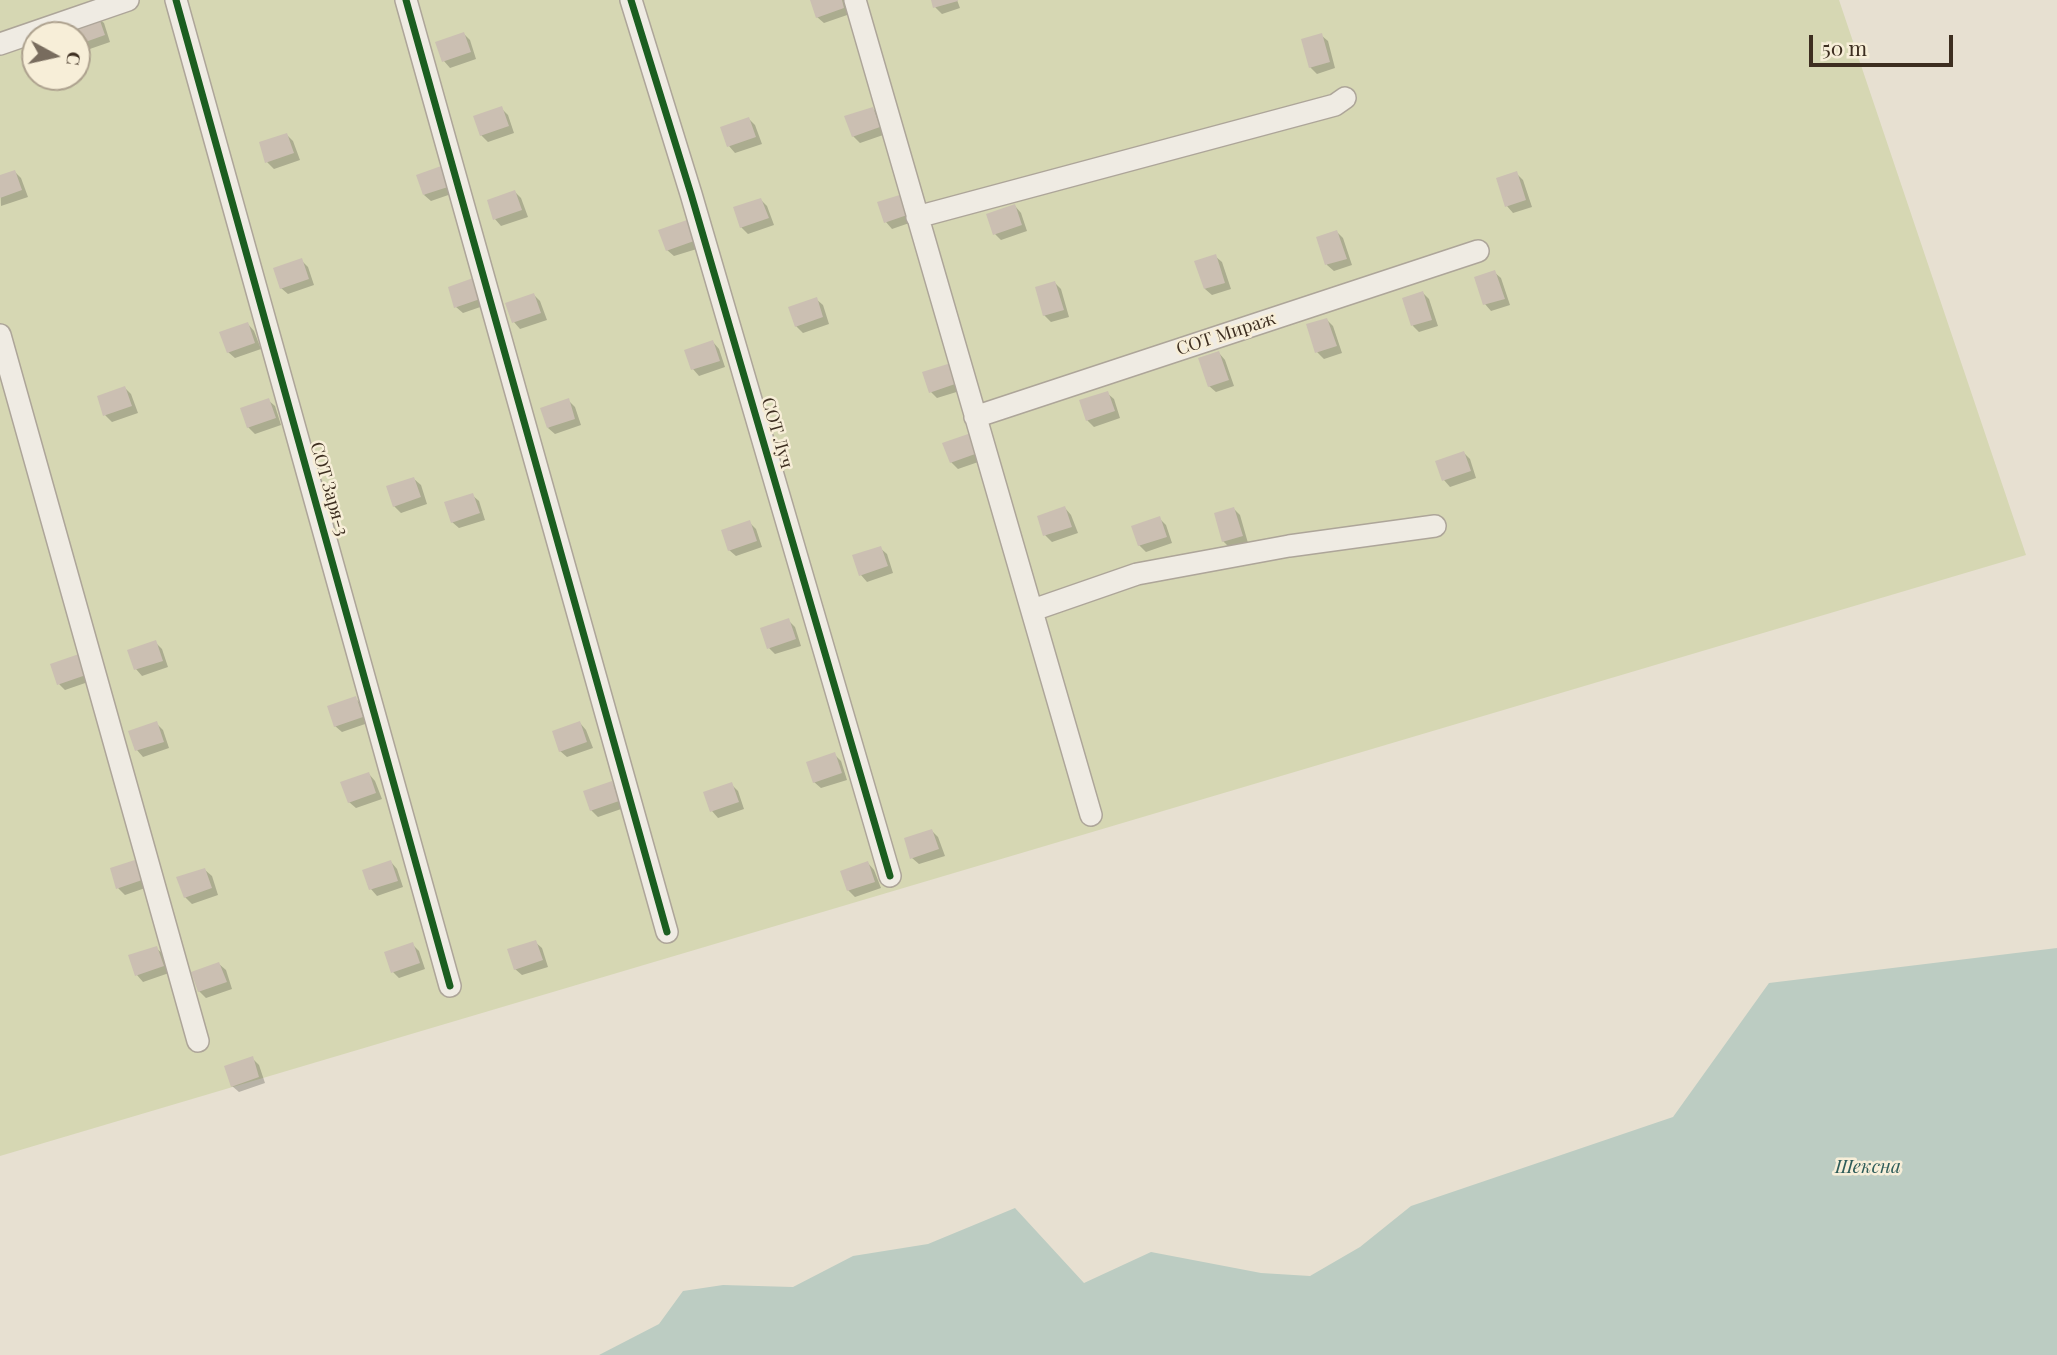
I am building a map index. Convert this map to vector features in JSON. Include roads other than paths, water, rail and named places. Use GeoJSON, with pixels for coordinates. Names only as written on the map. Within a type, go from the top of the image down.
{"type":"FeatureCollection","features":[{"type":"Feature","properties":{"kind":"street"},"geometry":{"type":"LineString","coordinates":[[0,44],[128,0]]}},
{"type":"Feature","properties":{"kind":"street","name":"СОТ Заря-3"},"geometry":{"type":"LineString","coordinates":[[176,0],[450,986]]}},
{"type":"Feature","properties":{"kind":"street"},"geometry":{"type":"LineString","coordinates":[[406,0],[667,932]]}},
{"type":"Feature","properties":{"kind":"street","name":"СОТ Луч"},"geometry":{"type":"LineString","coordinates":[[631,0],[691,194],[890,876]]}},
{"type":"Feature","properties":{"kind":"street"},"geometry":{"type":"LineString","coordinates":[[855,0],[1091,816]]}},
{"type":"Feature","properties":{"kind":"street"},"geometry":{"type":"LineString","coordinates":[[917,217],[1335,105],[1345,98]]}},
{"type":"Feature","properties":{"kind":"street","name":"СОТ Мираж"},"geometry":{"type":"LineString","coordinates":[[975,417],[1478,251]]}},
{"type":"Feature","properties":{"kind":"street"},"geometry":{"type":"LineString","coordinates":[[0,335],[198,1041]]}},
{"type":"Feature","properties":{"kind":"street"},"geometry":{"type":"LineString","coordinates":[[1033,610],[1138,574],[1289,546],[1435,526]]}},
{"type":"Feature","properties":{"kind":"water","name":"Шексна"},"geometry":{"type":"Polygon","coordinates":[[[2057,948],[2057,1355],[599,1355],[659,1324],[683,1291],[723,1285],[793,1287],[853,1256],[928,1244],[1015,1208],[1084,1283],[1151,1252],[1261,1273],[1310,1276],[1360,1247],[1411,1206],[1673,1117],[1769,983],[2057,948]]]}}]}
